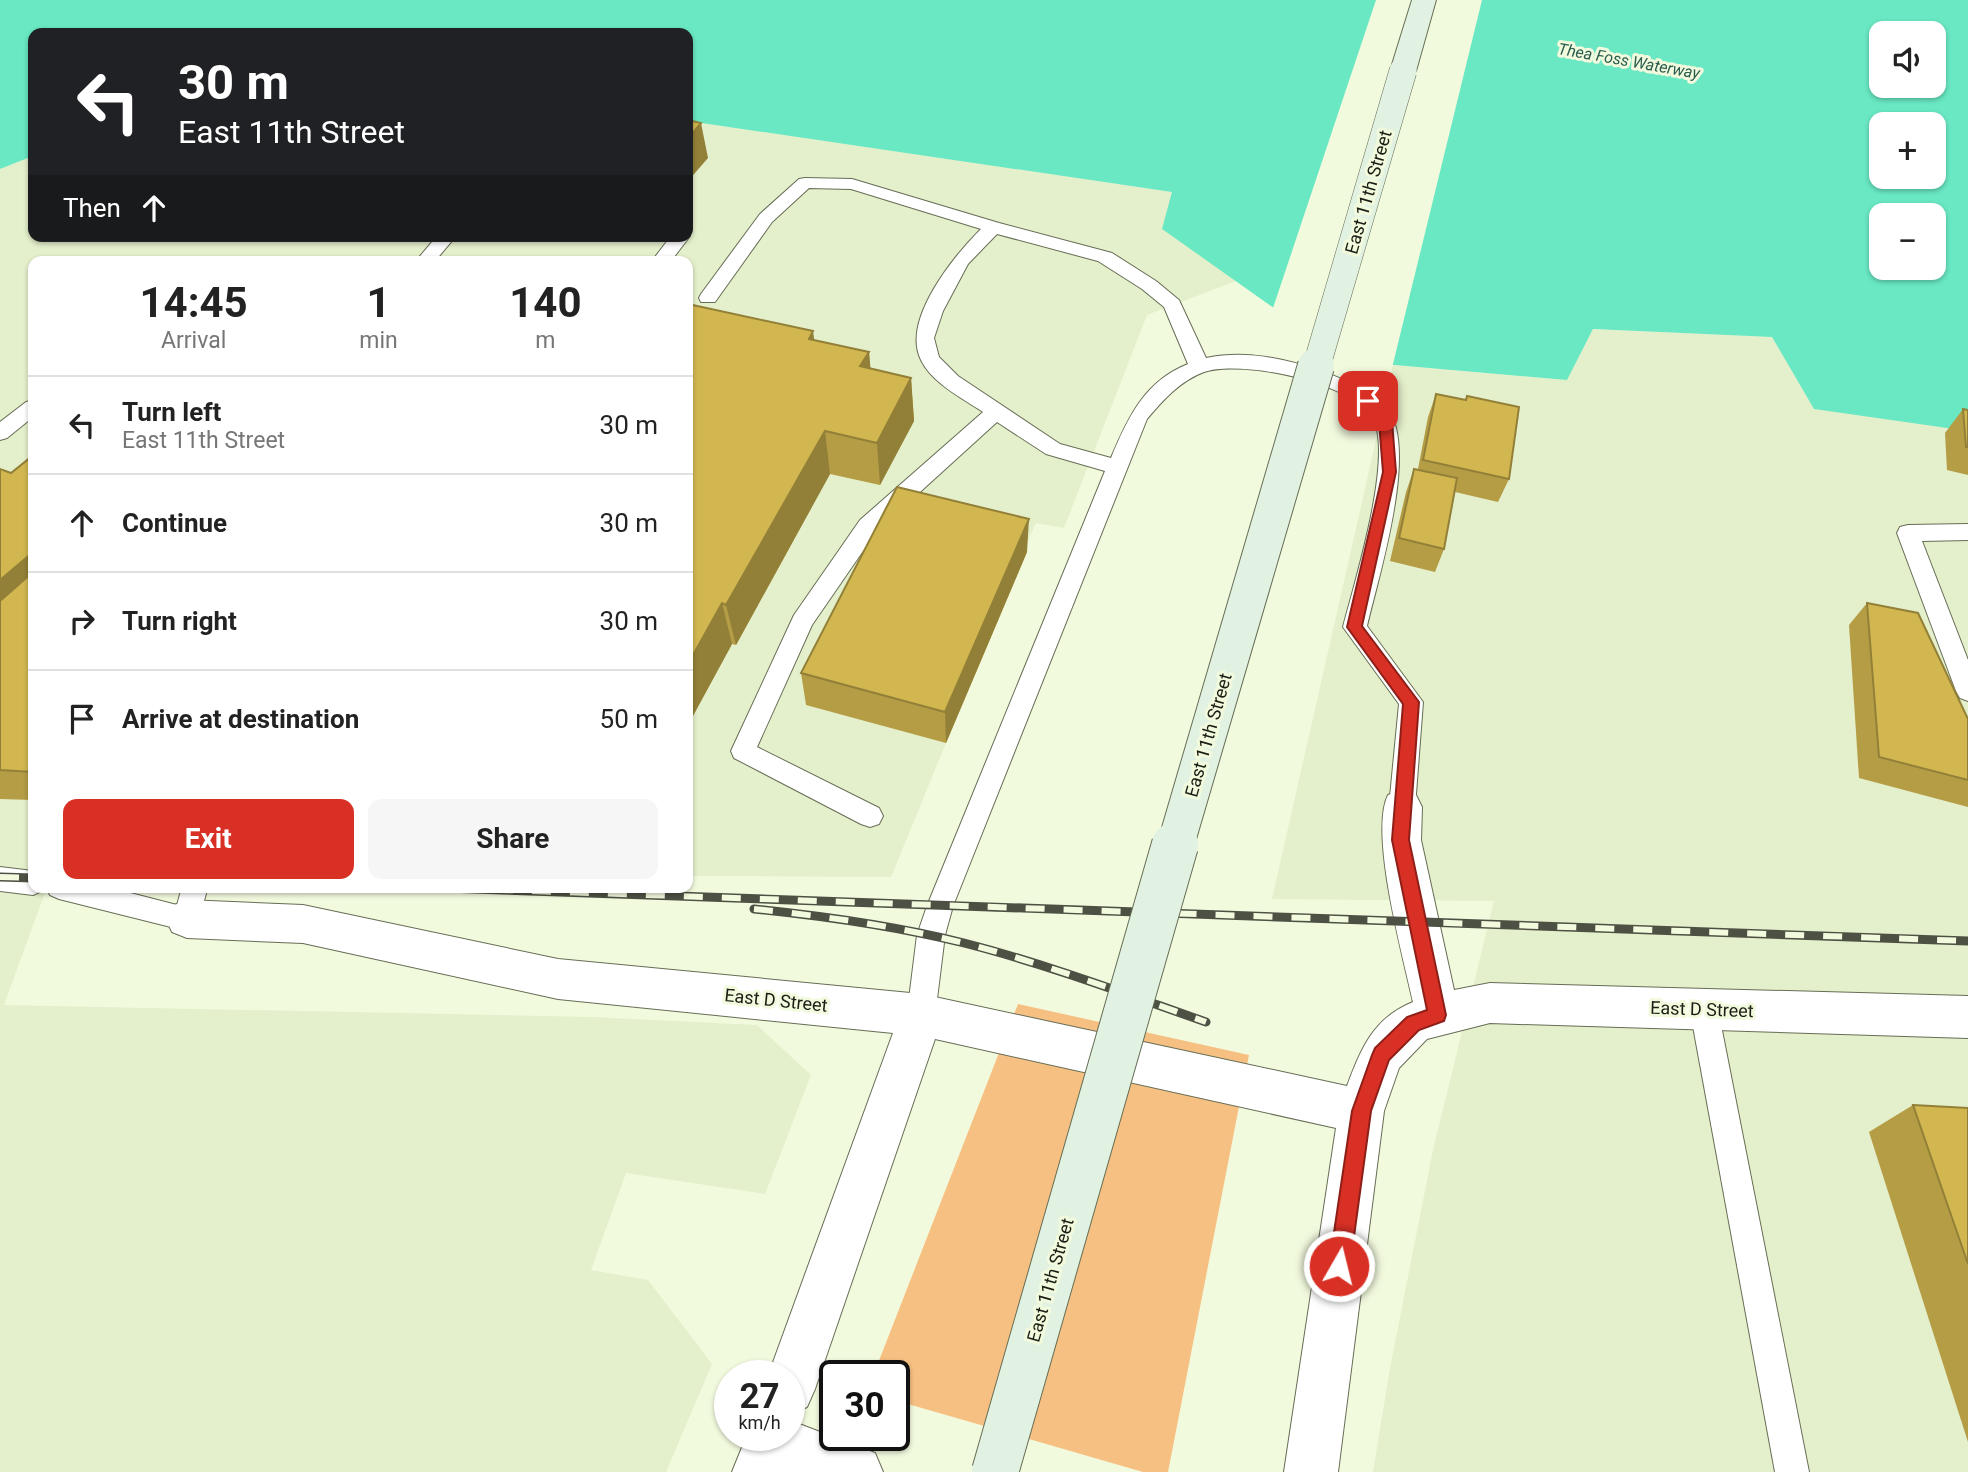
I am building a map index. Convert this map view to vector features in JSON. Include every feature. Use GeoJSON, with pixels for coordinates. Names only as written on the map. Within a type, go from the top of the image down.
{"type":"FeatureCollection","features":[{"type":"Feature","properties":{"kind":"street","name":"East 11th Street"},"geometry":{"type":"LineString","coordinates":[[995,1472],[1125,1017],[1424,0]]}},
{"type":"Feature","properties":{"kind":"street"},"geometry":{"type":"LineString","coordinates":[[1311,1472],[1361,1111],[1381,1055],[1413,1023],[1437,1015],[1401,840],[1402,807]]}},
{"type":"Feature","properties":{"kind":"street","name":"East D Street"},"geometry":{"type":"LineString","coordinates":[[191,903],[303,924],[558,979],[921,1015],[1361,1111]]}},
{"type":"Feature","properties":{"kind":"street","name":"East D Street"},"geometry":{"type":"LineString","coordinates":[[1437,1015],[1490,1003],[1968,1017]]}},
{"type":"Feature","properties":{"kind":"street"},"geometry":{"type":"LineString","coordinates":[[799,1360],[921,1015]]}},
{"type":"Feature","properties":{"kind":"street"},"geometry":{"type":"LineString","coordinates":[[776,1451],[856,1472]]}},
{"type":"Feature","properties":{"kind":"lane"},"geometry":{"type":"LineString","coordinates":[[708,298],[766,218],[805,183],[852,184],[993,227],[1105,257],[1149,285],[1172,304],[1199,366]]}},
{"type":"Feature","properties":{"kind":"lane"},"geometry":{"type":"LineString","coordinates":[[993,227],[960,261],[933,312],[924,338],[930,359],[995,412],[1054,449],[1090,462],[1117,467]]}},
{"type":"Feature","properties":{"kind":"lane"},"geometry":{"type":"LineString","coordinates":[[429,256],[442,242]]}},
{"type":"Feature","properties":{"kind":"lane"},"geometry":{"type":"LineString","coordinates":[[665,256],[676,242]]}},
{"type":"Feature","properties":{"kind":"lane"},"geometry":{"type":"LineString","coordinates":[[921,1015],[931,935],[940,906],[1138,417],[1160,389],[1199,366],[1252,360],[1329,380],[1368,401],[1385,421],[1390,472],[1355,627],[1411,702],[1402,807]]}},
{"type":"Feature","properties":{"kind":"lane"},"geometry":{"type":"LineString","coordinates":[[0,433],[28,411]]}},
{"type":"Feature","properties":{"kind":"lane"},"geometry":{"type":"LineString","coordinates":[[870,816],[743,751],[802,621],[868,526],[995,412]]}},
{"type":"Feature","properties":{"kind":"lane"},"geometry":{"type":"LineString","coordinates":[[1968,533],[1908,533],[1968,691]]}},
{"type":"Feature","properties":{"kind":"lane"},"geometry":{"type":"LineString","coordinates":[[0,879],[28,882]]}},
{"type":"Feature","properties":{"kind":"lane"},"geometry":{"type":"LineString","coordinates":[[108,893],[191,903]]}},
{"type":"Feature","properties":{"kind":"lane"},"geometry":{"type":"LineString","coordinates":[[1704,1010],[1792,1472]]}},
{"type":"Feature","properties":{"kind":"shaded area"},"geometry":{"type":"Polygon","coordinates":[[[693,122],[1173,192],[1162,229],[1236,281],[1147,315],[1064,528],[1036,523],[1023,551],[807,704],[946,743],[891,877],[693,876],[693,256],[28,256],[28,893],[45,893],[4,1005],[591,1017],[757,1025],[811,1075],[765,1194],[626,1173],[591,1270],[648,1280],[712,1364],[666,1472],[0,1472],[0,169],[28,158],[28,242],[693,242],[693,122]]]}},
{"type":"Feature","properties":{"kind":"shaded area"},"geometry":{"type":"Polygon","coordinates":[[[1593,329],[1772,337],[1814,409],[1968,431],[1968,1472],[1373,1472],[1390,1368],[1433,1150],[1494,901],[1272,899],[1393,365],[1567,380],[1593,329]]]}},
{"type":"Feature","properties":{"kind":"shaded area"},"geometry":{"type":"Polygon","coordinates":[[[1018,1004],[1249,1055],[1168,1472],[1143,1472],[910,1405],[910,1360],[879,1360],[1018,1004]]]}},
{"type":"Feature","properties":{"kind":"water","name":"Thea Foss Waterway"},"geometry":{"type":"Polygon","coordinates":[[[0,0],[1968,0],[1968,431],[1814,409],[1772,337],[1593,329],[1567,380],[1349,361],[1162,229],[1172,192],[693,122],[693,28],[28,28],[28,158],[0,169],[0,0]]]}},
{"type":"Feature","properties":{"kind":"pier"},"geometry":{"type":"Polygon","coordinates":[[[1376,0],[1482,0],[1392,368],[1348,364],[1272,311],[1376,0]]]}},
{"type":"Feature","properties":{"kind":"building"},"geometry":{"type":"Polygon","coordinates":[[[693,121],[701,123],[693,133],[693,121]]]}},
{"type":"Feature","properties":{"kind":"building"},"geometry":{"type":"Polygon","coordinates":[[[693,305],[813,331],[809,339],[869,352],[860,366],[911,378],[877,443],[825,431],[726,605],[722,603],[693,655],[693,305]]]}},
{"type":"Feature","properties":{"kind":"building"},"geometry":{"type":"Polygon","coordinates":[[[1436,394],[1466,400],[1467,396],[1519,407],[1509,479],[1423,460],[1436,394]]]}},
{"type":"Feature","properties":{"kind":"building"},"geometry":{"type":"Polygon","coordinates":[[[1963,409],[1968,410],[1968,447],[1966,447],[1963,409]]]}},
{"type":"Feature","properties":{"kind":"building"},"geometry":{"type":"Polygon","coordinates":[[[28,459],[28,556],[0,580],[0,469],[11,473],[28,459]]]}},
{"type":"Feature","properties":{"kind":"building"},"geometry":{"type":"Polygon","coordinates":[[[1414,469],[1457,478],[1444,549],[1399,538],[1414,469]]]}},
{"type":"Feature","properties":{"kind":"building"},"geometry":{"type":"Polygon","coordinates":[[[897,487],[1029,519],[945,712],[801,673],[897,487]]]}},
{"type":"Feature","properties":{"kind":"building"},"geometry":{"type":"Polygon","coordinates":[[[28,576],[28,772],[0,770],[0,601],[28,576]]]}},
{"type":"Feature","properties":{"kind":"building"},"geometry":{"type":"Polygon","coordinates":[[[1867,603],[1918,613],[1968,719],[1968,780],[1879,757],[1867,603]]]}},
{"type":"Feature","properties":{"kind":"building"},"geometry":{"type":"Polygon","coordinates":[[[1913,1105],[1968,1108],[1968,1264],[1913,1105]]]}},
{"type":"Feature","properties":{"kind":"railway"},"geometry":{"type":"LineString","coordinates":[[0,877],[28,878]]}},
{"type":"Feature","properties":{"kind":"railway"},"geometry":{"type":"LineString","coordinates":[[590,893],[1968,941]]}},
{"type":"Feature","properties":{"kind":"railway"},"geometry":{"type":"LineString","coordinates":[[754,909],[859,922],[964,943],[1056,970],[1206,1022]]}},
{"type":"Feature","properties":{"kind":"route"},"geometry":{"type":"LineString","coordinates":[[1339,1266],[1361,1111],[1381,1055],[1413,1023],[1437,1015],[1401,840],[1411,702],[1355,627],[1390,472],[1385,421],[1368,401]]}}]}
